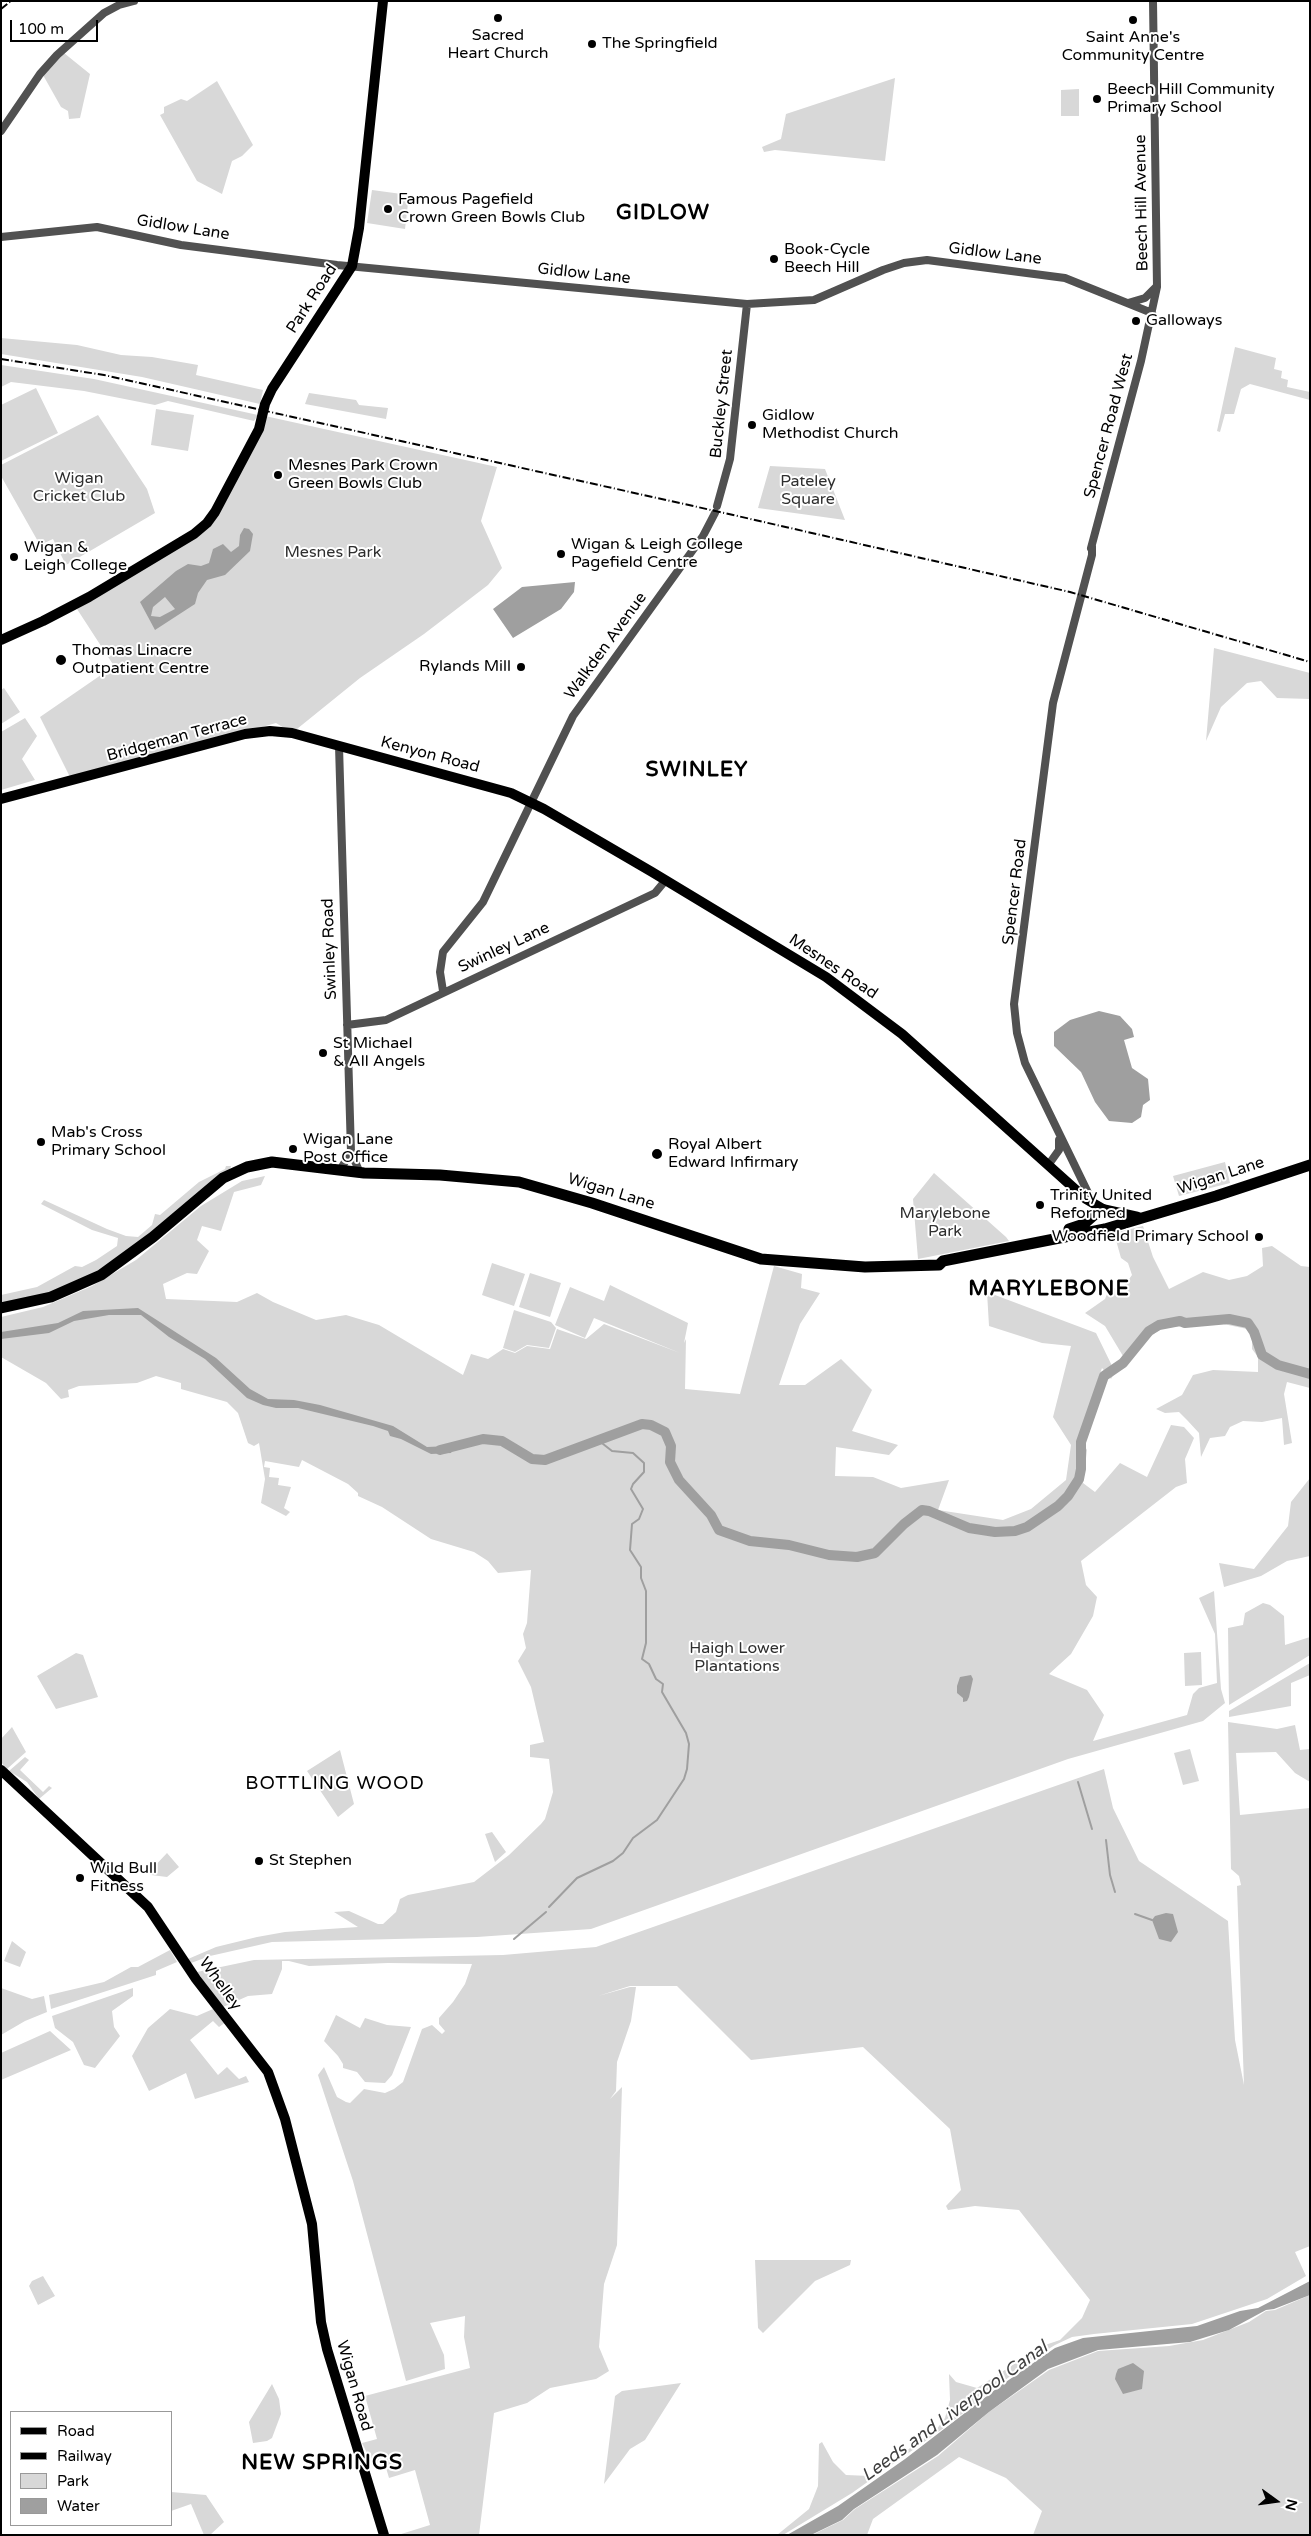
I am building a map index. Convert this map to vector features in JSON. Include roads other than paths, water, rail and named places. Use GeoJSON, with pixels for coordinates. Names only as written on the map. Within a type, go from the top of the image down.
{"type":"FeatureCollection","features":[{"type":"Feature","properties":{"kind":"highway","name":"Wigan Lane"},"geometry":{"type":"LineString","coordinates":[[1,1308],[51,1297],[101,1275],[146,1242],[223,1178],[241,1169],[272,1162],[360,1173],[440,1174],[520,1182],[592,1203],[762,1258],[865,1267],[920,1264],[928,1259],[938,1258],[943,1261],[1018,1245],[1025,1246],[1104,1228],[1216,1196],[1310,1165]]}},
{"type":"Feature","properties":{"kind":"highway","name":"Wigan Lane"},"geometry":{"type":"LineString","coordinates":[[206,1192],[244,1176],[290,1165]]}},
{"type":"Feature","properties":{"kind":"highway","name":"Wigan Lane"},"geometry":{"type":"LineString","coordinates":[[1105,1209],[1129,1217],[1142,1217]]}},
{"type":"Feature","properties":{"kind":"highway"},"geometry":{"type":"LineString","coordinates":[[1105,1209],[1112,1218],[1104,1228],[1093,1224],[1092,1216],[1098,1210],[1105,1209]]}},
{"type":"Feature","properties":{"kind":"highway","name":"Wigan Lane"},"geometry":{"type":"LineString","coordinates":[[1018,1245],[1024,1240],[1078,1227],[1092,1216]]}},
{"type":"Feature","properties":{"kind":"main road","name":"Park Road"},"geometry":{"type":"LineString","coordinates":[[1,640],[81,601],[200,529],[215,512],[259,429],[265,404],[272,389],[352,266],[358,228],[383,1]]}},
{"type":"Feature","properties":{"kind":"main road","name":"Bridgeman Terrace"},"geometry":{"type":"LineString","coordinates":[[1,799],[258,732],[286,732],[320,740]]}},
{"type":"Feature","properties":{"kind":"main road","name":"Kenyon Road"},"geometry":{"type":"LineString","coordinates":[[320,740],[502,790],[531,802]]}},
{"type":"Feature","properties":{"kind":"main road","name":"Mesnes Road"},"geometry":{"type":"LineString","coordinates":[[531,802],[826,977],[853,996],[917,1047],[1090,1201],[1105,1209]]}},
{"type":"Feature","properties":{"kind":"main road","name":"Mesnes Road"},"geometry":{"type":"LineString","coordinates":[[1090,1201],[1092,1216]]}},
{"type":"Feature","properties":{"kind":"main road","name":"Whelley"},"geometry":{"type":"LineString","coordinates":[[1,1770],[148,1907],[184,1961],[268,2072],[275,2087],[306,2197],[312,2224],[317,2272]]}},
{"type":"Feature","properties":{"kind":"main road","name":"Wigan Road"},"geometry":{"type":"LineString","coordinates":[[317,2272],[327,2350],[384,2535]]}},
{"type":"Feature","properties":{"kind":"street"},"geometry":{"type":"LineString","coordinates":[[1,131],[40,74],[57,55],[112,8],[134,1]]}},
{"type":"Feature","properties":{"kind":"street","name":"Beech Hill Avenue"},"geometry":{"type":"LineString","coordinates":[[1152,313],[1157,287],[1153,1]]}},
{"type":"Feature","properties":{"kind":"street","name":"Gidlow Lane"},"geometry":{"type":"LineString","coordinates":[[1,237],[97,227],[181,245],[352,266],[747,304],[814,300],[883,270],[904,263],[927,260],[1066,278],[1152,313]]}},
{"type":"Feature","properties":{"kind":"street"},"geometry":{"type":"LineString","coordinates":[[1128,303],[1145,298],[1157,287]]}},
{"type":"Feature","properties":{"kind":"street","name":"Buckley Street"},"geometry":{"type":"LineString","coordinates":[[716,510],[730,459],[747,304]]}},
{"type":"Feature","properties":{"kind":"street","name":"Spencer Road West"},"geometry":{"type":"LineString","coordinates":[[1076,610],[1152,313]]}},
{"type":"Feature","properties":{"kind":"street","name":"Walkden Avenue"},"geometry":{"type":"LineString","coordinates":[[443,992],[440,972],[443,952],[452,939],[477,912],[573,716],[702,536],[716,510]]}},
{"type":"Feature","properties":{"kind":"street","name":"Spencer Road"},"geometry":{"type":"LineString","coordinates":[[1076,610],[1052,703],[1014,1004],[1016,1033],[1022,1055],[1059,1138],[1068,1152],[1090,1201]]}},
{"type":"Feature","properties":{"kind":"street","name":"Swinley Road"},"geometry":{"type":"LineString","coordinates":[[340,746],[351,1152],[360,1173]]}},
{"type":"Feature","properties":{"kind":"street","name":"Swinley Lane"},"geometry":{"type":"LineString","coordinates":[[347,1025],[382,1021],[655,893],[665,881]]}},
{"type":"Feature","properties":{"kind":"street"},"geometry":{"type":"LineString","coordinates":[[1048,1164],[1059,1150],[1059,1138]]}},
{"type":"Feature","properties":{"kind":"street"},"geometry":{"type":"LineString","coordinates":[[340,1170],[351,1152]]}},
{"type":"Feature","properties":{"kind":"street"},"geometry":{"type":"LineString","coordinates":[[1056,1155],[1068,1152]]}},
{"type":"Feature","properties":{"kind":"water"},"geometry":{"type":"Polygon","coordinates":[[[244,528],[249,529],[253,534],[250,551],[225,575],[207,580],[198,593],[195,604],[155,630],[140,602],[176,571],[188,564],[201,566],[209,563],[213,549],[223,544],[231,552],[239,546],[240,535],[244,528]],[[165,597],[153,607],[151,616],[160,617],[175,609],[165,597]]]}},
{"type":"Feature","properties":{"kind":"water"},"geometry":{"type":"Polygon","coordinates":[[[575,582],[574,592],[561,609],[513,638],[493,609],[522,587],[575,582]]]}},
{"type":"Feature","properties":{"kind":"water"},"geometry":{"type":"Polygon","coordinates":[[[1099,1011],[1120,1016],[1132,1029],[1134,1037],[1124,1040],[1132,1068],[1148,1079],[1150,1100],[1143,1105],[1141,1117],[1132,1123],[1109,1121],[1095,1102],[1081,1072],[1054,1046],[1054,1032],[1070,1020],[1099,1011]]]}},
{"type":"Feature","properties":{"kind":"water"},"geometry":{"type":"Polygon","coordinates":[[[138,1308],[216,1358],[250,1389],[268,1399],[294,1400],[320,1405],[393,1426],[427,1447],[449,1446],[453,1449],[451,1453],[431,1454],[401,1439],[390,1436],[388,1431],[373,1426],[298,1408],[276,1408],[263,1405],[247,1398],[205,1359],[169,1337],[141,1315],[109,1315],[74,1321],[49,1333],[1,1339],[1,1332],[58,1323],[83,1311],[138,1308]]]}},
{"type":"Feature","properties":{"kind":"water"},"geometry":{"type":"Polygon","coordinates":[[[971,1675],[973,1679],[969,1697],[967,1701],[963,1702],[963,1698],[957,1693],[957,1686],[960,1677],[971,1675]]]}},
{"type":"Feature","properties":{"kind":"water"},"geometry":{"type":"Polygon","coordinates":[[[1166,1913],[1173,1914],[1178,1932],[1171,1942],[1159,1939],[1152,1920],[1155,1916],[1166,1913]]]}},
{"type":"Feature","properties":{"kind":"water"},"geometry":{"type":"Polygon","coordinates":[[[1310,2281],[1310,2295],[1274,2309],[1266,2310],[1229,2330],[1190,2342],[1098,2350],[1048,2369],[989,2412],[937,2455],[854,2509],[842,2520],[811,2535],[787,2535],[838,2506],[905,2459],[1000,2386],[1055,2348],[1083,2338],[1197,2326],[1240,2311],[1258,2308],[1310,2281]]]}},
{"type":"Feature","properties":{"kind":"water"},"geometry":{"type":"Polygon","coordinates":[[[1133,2363],[1144,2371],[1142,2389],[1123,2394],[1115,2379],[1116,2374],[1118,2369],[1133,2363]]]}},
{"type":"Feature","properties":{"kind":"waterway"},"geometry":{"type":"LineString","coordinates":[[440,1450],[483,1439],[502,1441],[532,1459],[545,1460],[642,1424],[651,1425],[665,1432],[671,1446],[670,1462],[679,1480],[711,1515],[719,1530],[750,1541],[789,1545],[829,1555],[857,1557],[875,1553],[904,1524],[922,1510],[929,1511],[969,1528],[995,1532],[1015,1531],[1027,1527],[1058,1506],[1068,1496],[1079,1479],[1081,1442],[1104,1376],[1123,1363],[1149,1331],[1159,1325],[1180,1321],[1185,1323],[1229,1319],[1248,1323],[1254,1332],[1262,1355],[1278,1365],[1310,1374]]}},
{"type":"Feature","properties":{"kind":"waterway"},"geometry":{"type":"LineString","coordinates":[[549,1907],[577,1878],[613,1861],[623,1853],[633,1838],[657,1820],[684,1779],[687,1769],[689,1744],[686,1733],[662,1692],[663,1684],[656,1679],[649,1664],[642,1659],[646,1643],[646,1591],[641,1578],[641,1567],[630,1550],[632,1524],[639,1519],[643,1509],[631,1489],[644,1472],[644,1463],[633,1453],[612,1451],[598,1440]]}},
{"type":"Feature","properties":{"kind":"waterway"},"geometry":{"type":"LineString","coordinates":[[1078,1782],[1092,1829]]}},
{"type":"Feature","properties":{"kind":"waterway"},"geometry":{"type":"LineString","coordinates":[[1106,1840],[1110,1875],[1115,1892]]}},
{"type":"Feature","properties":{"kind":"waterway"},"geometry":{"type":"LineString","coordinates":[[514,1939],[546,1912]]}},
{"type":"Feature","properties":{"kind":"waterway"},"geometry":{"type":"LineString","coordinates":[[1135,1914],[1152,1920]]}},
{"type":"Feature","properties":{"kind":"railway"},"geometry":{"type":"LineString","coordinates":[[1,9],[11,1]]}},
{"type":"Feature","properties":{"kind":"railway"},"geometry":{"type":"LineString","coordinates":[[1,359],[104,375],[1070,592],[1310,662]]}},
{"type":"Feature","properties":{"kind":"place","name":"Sacred Heart Church"},"geometry":{"type":"Point","coordinates":[498,18]}},
{"type":"Feature","properties":{"kind":"place","name":"Saint Anne's Community Centre"},"geometry":{"type":"Point","coordinates":[1133,20]}},
{"type":"Feature","properties":{"kind":"place","name":"The Springfield"},"geometry":{"type":"Point","coordinates":[592,44]}},
{"type":"Feature","properties":{"kind":"place","name":"Beech Hill Community Primary School"},"geometry":{"type":"Point","coordinates":[1097,99]}},
{"type":"Feature","properties":{"kind":"place","name":"Famous Pagefield Crown Green Bowls Club"},"geometry":{"type":"Point","coordinates":[388,209]}},
{"type":"Feature","properties":{"kind":"place","name":"Book-Cycle Beech Hill"},"geometry":{"type":"Point","coordinates":[774,259]}},
{"type":"Feature","properties":{"kind":"place","name":"Galloways"},"geometry":{"type":"Point","coordinates":[1136,321]}},
{"type":"Feature","properties":{"kind":"place","name":"Gidlow Methodist Church"},"geometry":{"type":"Point","coordinates":[752,425]}},
{"type":"Feature","properties":{"kind":"place","name":"Mesnes Park Crown Green Bowls Club"},"geometry":{"type":"Point","coordinates":[278,475]}},
{"type":"Feature","properties":{"kind":"place","name":"Wigan & Leigh College Pagefield Centre"},"geometry":{"type":"Point","coordinates":[561,554]}},
{"type":"Feature","properties":{"kind":"place","name":"Wigan & Leigh College"},"geometry":{"type":"Point","coordinates":[14,557]}},
{"type":"Feature","properties":{"kind":"place","name":"Thomas Linacre Outpatient Centre"},"geometry":{"type":"Point","coordinates":[61,660]}},
{"type":"Feature","properties":{"kind":"place","name":"Rylands Mill"},"geometry":{"type":"Point","coordinates":[521,667]}},
{"type":"Feature","properties":{"kind":"place","name":"St Michael & All Angels"},"geometry":{"type":"Point","coordinates":[323,1053]}},
{"type":"Feature","properties":{"kind":"place","name":"Mab's Cross Primary School"},"geometry":{"type":"Point","coordinates":[41,1142]}},
{"type":"Feature","properties":{"kind":"place","name":"Wigan Lane Post Office"},"geometry":{"type":"Point","coordinates":[293,1149]}},
{"type":"Feature","properties":{"kind":"place","name":"Royal Albert Edward Infirmary"},"geometry":{"type":"Point","coordinates":[657,1154]}},
{"type":"Feature","properties":{"kind":"place","name":"Trinity United Reformed"},"geometry":{"type":"Point","coordinates":[1040,1205]}},
{"type":"Feature","properties":{"kind":"place","name":"Woodfield Primary School"},"geometry":{"type":"Point","coordinates":[1259,1237]}},
{"type":"Feature","properties":{"kind":"place","name":"St Stephen"},"geometry":{"type":"Point","coordinates":[259,1861]}},
{"type":"Feature","properties":{"kind":"place","name":"Wild Bull Fitness"},"geometry":{"type":"Point","coordinates":[80,1878]}},
{"type":"Feature","properties":{"kind":"district","name":"GIDLOW"},"geometry":{"type":"Point","coordinates":[663,213]}},
{"type":"Feature","properties":{"kind":"district","name":"SWINLEY"},"geometry":{"type":"Point","coordinates":[697,770]}},
{"type":"Feature","properties":{"kind":"district","name":"MARYLEBONE"},"geometry":{"type":"Point","coordinates":[1049,1289]}},
{"type":"Feature","properties":{"kind":"district","name":"BOTTLING WOOD"},"geometry":{"type":"Point","coordinates":[335,1784]}},
{"type":"Feature","properties":{"kind":"district","name":"NEW SPRINGS"},"geometry":{"type":"Point","coordinates":[322,2463]}},
{"type":"Feature","properties":{"kind":"park label","name":"Wigan Cricket Club"},"geometry":{"type":"Point","coordinates":[79,488]}},
{"type":"Feature","properties":{"kind":"park label","name":"Pateley Square"},"geometry":{"type":"Point","coordinates":[808,491]}},
{"type":"Feature","properties":{"kind":"park label","name":"Mesnes Park"},"geometry":{"type":"Point","coordinates":[333,553]}},
{"type":"Feature","properties":{"kind":"park label","name":"Marylebone Park"},"geometry":{"type":"Point","coordinates":[945,1223]}},
{"type":"Feature","properties":{"kind":"park label","name":"Haigh Lower Plantations"},"geometry":{"type":"Point","coordinates":[737,1658]}},
{"type":"Feature","properties":{"kind":"water label","name":"Leeds and Liverpool Canal"},"geometry":{"type":"Point","coordinates":[955,2412]}}]}
